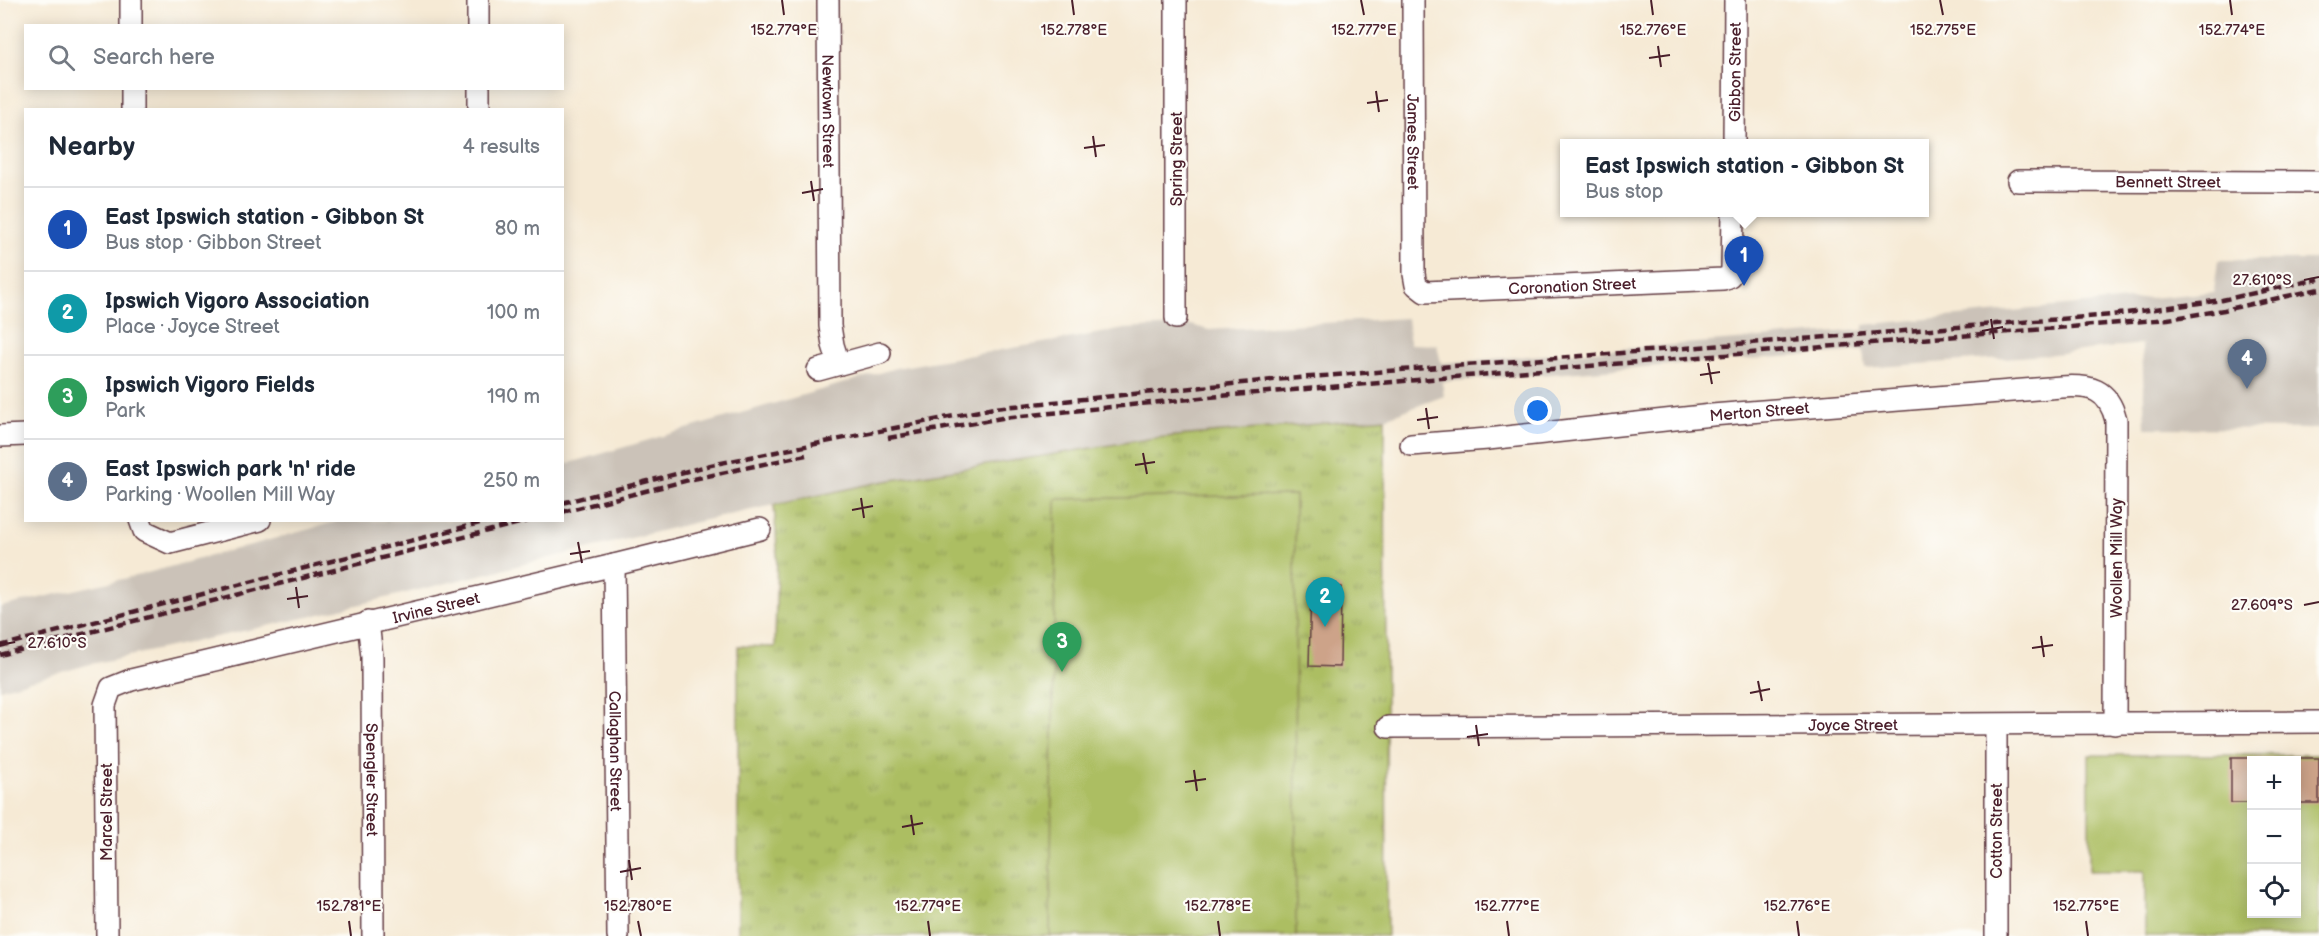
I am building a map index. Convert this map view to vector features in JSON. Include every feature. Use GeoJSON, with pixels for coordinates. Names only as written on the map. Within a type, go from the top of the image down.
{"type":"FeatureCollection","features":[{"type":"Feature","properties":{"kind":"street"},"geometry":{"type":"LineString","coordinates":[[131,0],[131,24]]}},
{"type":"Feature","properties":{"kind":"street"},"geometry":{"type":"LineString","coordinates":[[478,0],[478,24]]}},
{"type":"Feature","properties":{"kind":"street","name":"Newtown Street"},"geometry":{"type":"LineString","coordinates":[[828,0],[830,326],[839,364]]}},
{"type":"Feature","properties":{"kind":"street","name":"Spring Street"},"geometry":{"type":"LineString","coordinates":[[1176,0],[1176,318]]}},
{"type":"Feature","properties":{"kind":"street","name":"James Street"},"geometry":{"type":"LineString","coordinates":[[1413,0],[1416,285]]}},
{"type":"Feature","properties":{"kind":"street","name":"Gibbon Street"},"geometry":{"type":"LineString","coordinates":[[1734,139],[1735,0]]}},
{"type":"Feature","properties":{"kind":"street"},"geometry":{"type":"LineString","coordinates":[[132,90],[132,108]]}},
{"type":"Feature","properties":{"kind":"street"},"geometry":{"type":"LineString","coordinates":[[479,90],[479,108]]}},
{"type":"Feature","properties":{"kind":"street","name":"Bennett Street"},"geometry":{"type":"LineString","coordinates":[[2018,182],[2319,182]]}},
{"type":"Feature","properties":{"kind":"street","name":"Coronation Street"},"geometry":{"type":"LineString","coordinates":[[1416,285],[1425,292],[1723,279],[1730,276],[1732,270],[1733,217]]}},
{"type":"Feature","properties":{"kind":"street"},"geometry":{"type":"LineString","coordinates":[[818,370],[880,353]]}},
{"type":"Feature","properties":{"kind":"street","name":"Merton Street"},"geometry":{"type":"LineString","coordinates":[[1411,445],[1712,415],[2061,387],[2083,386],[2103,395]]}},
{"type":"Feature","properties":{"kind":"street","name":"Woollen Mill Way"},"geometry":{"type":"LineString","coordinates":[[2103,395],[2111,405],[2116,420],[2115,724]]}},
{"type":"Feature","properties":{"kind":"street"},"geometry":{"type":"LineString","coordinates":[[0,436],[24,435]]}},
{"type":"Feature","properties":{"kind":"street"},"geometry":{"type":"LineString","coordinates":[[142,526],[170,543],[252,522]]}},
{"type":"Feature","properties":{"kind":"street","name":"Irvine Street"},"geometry":{"type":"LineString","coordinates":[[111,688],[131,680],[760,529]]}},
{"type":"Feature","properties":{"kind":"street","name":"Callaghan Street"},"geometry":{"type":"LineString","coordinates":[[615,565],[618,936]]}},
{"type":"Feature","properties":{"kind":"street","name":"Spengler Street"},"geometry":{"type":"LineString","coordinates":[[368,622],[372,657],[373,936]]}},
{"type":"Feature","properties":{"kind":"street","name":"Marcel Street"},"geometry":{"type":"LineString","coordinates":[[107,936],[105,705],[111,688]]}},
{"type":"Feature","properties":{"kind":"street","name":"Joyce Street"},"geometry":{"type":"LineString","coordinates":[[1388,727],[2319,722]]}},
{"type":"Feature","properties":{"kind":"street","name":"Cotton Street"},"geometry":{"type":"LineString","coordinates":[[1996,725],[1996,936]]}},
{"type":"Feature","properties":{"kind":"shaded area"},"geometry":{"type":"Polygon","coordinates":[[[2218,260],[2319,260],[2319,429],[2145,428],[2142,344],[2045,355],[1865,368],[1863,351],[1442,382],[1444,396],[1385,418],[1154,438],[880,482],[701,521],[308,617],[87,665],[0,689],[0,607],[136,576],[335,522],[564,522],[564,465],[896,368],[1125,329],[1191,325],[1209,330],[1407,318],[1410,344],[1437,345],[1441,363],[1863,330],[1863,325],[2214,292],[2218,260]]]}},
{"type":"Feature","properties":{"kind":"green space"},"geometry":{"type":"Polygon","coordinates":[[[1385,418],[1387,936],[738,936],[738,646],[775,647],[777,548],[774,505],[880,482],[1154,438],[1385,418]]]}},
{"type":"Feature","properties":{"kind":"green space"},"geometry":{"type":"Polygon","coordinates":[[[1295,495],[1296,936],[1050,936],[1056,499],[1295,495]]]}},
{"type":"Feature","properties":{"kind":"green space"},"geometry":{"type":"Polygon","coordinates":[[[2089,755],[2319,755],[2319,936],[2145,936],[2145,871],[2089,871],[2089,755]]]}},
{"type":"Feature","properties":{"kind":"building"},"geometry":{"type":"Polygon","coordinates":[[[1311,587],[1341,587],[1340,667],[1309,666],[1311,587]]]}},
{"type":"Feature","properties":{"kind":"building"},"geometry":{"type":"Polygon","coordinates":[[[2231,758],[2247,758],[2247,803],[2231,803],[2231,758]]]}},
{"type":"Feature","properties":{"kind":"building"},"geometry":{"type":"Polygon","coordinates":[[[2301,758],[2319,758],[2319,803],[2301,803],[2301,758]]]}},
{"type":"Feature","properties":{"kind":"railway"},"geometry":{"type":"LineString","coordinates":[[564,502],[711,465],[994,408],[1272,380],[2112,315],[2222,300],[2319,279]]}},
{"type":"Feature","properties":{"kind":"railway"},"geometry":{"type":"LineString","coordinates":[[888,438],[1002,418],[1220,396],[2168,319],[2224,310],[2319,289]]}},
{"type":"Feature","properties":{"kind":"railway"},"geometry":{"type":"LineString","coordinates":[[564,511],[689,480],[806,455]]}},
{"type":"Feature","properties":{"kind":"railway"},"geometry":{"type":"LineString","coordinates":[[0,646],[484,522]]}},
{"type":"Feature","properties":{"kind":"railway"},"geometry":{"type":"LineString","coordinates":[[0,655],[523,522]]}},
{"type":"Feature","properties":{"kind":"place","name":"East Ipswich station - Gibbon St"},"geometry":{"type":"Point","coordinates":[1744,286]}},
{"type":"Feature","properties":{"kind":"place","name":"East Ipswich park 'n' ride"},"geometry":{"type":"Point","coordinates":[2247,389]}},
{"type":"Feature","properties":{"kind":"place","name":"Ipswich Vigoro Association"},"geometry":{"type":"Point","coordinates":[1325,627]}},
{"type":"Feature","properties":{"kind":"place","name":"Ipswich Vigoro Fields"},"geometry":{"type":"Point","coordinates":[1062,672]}}]}
